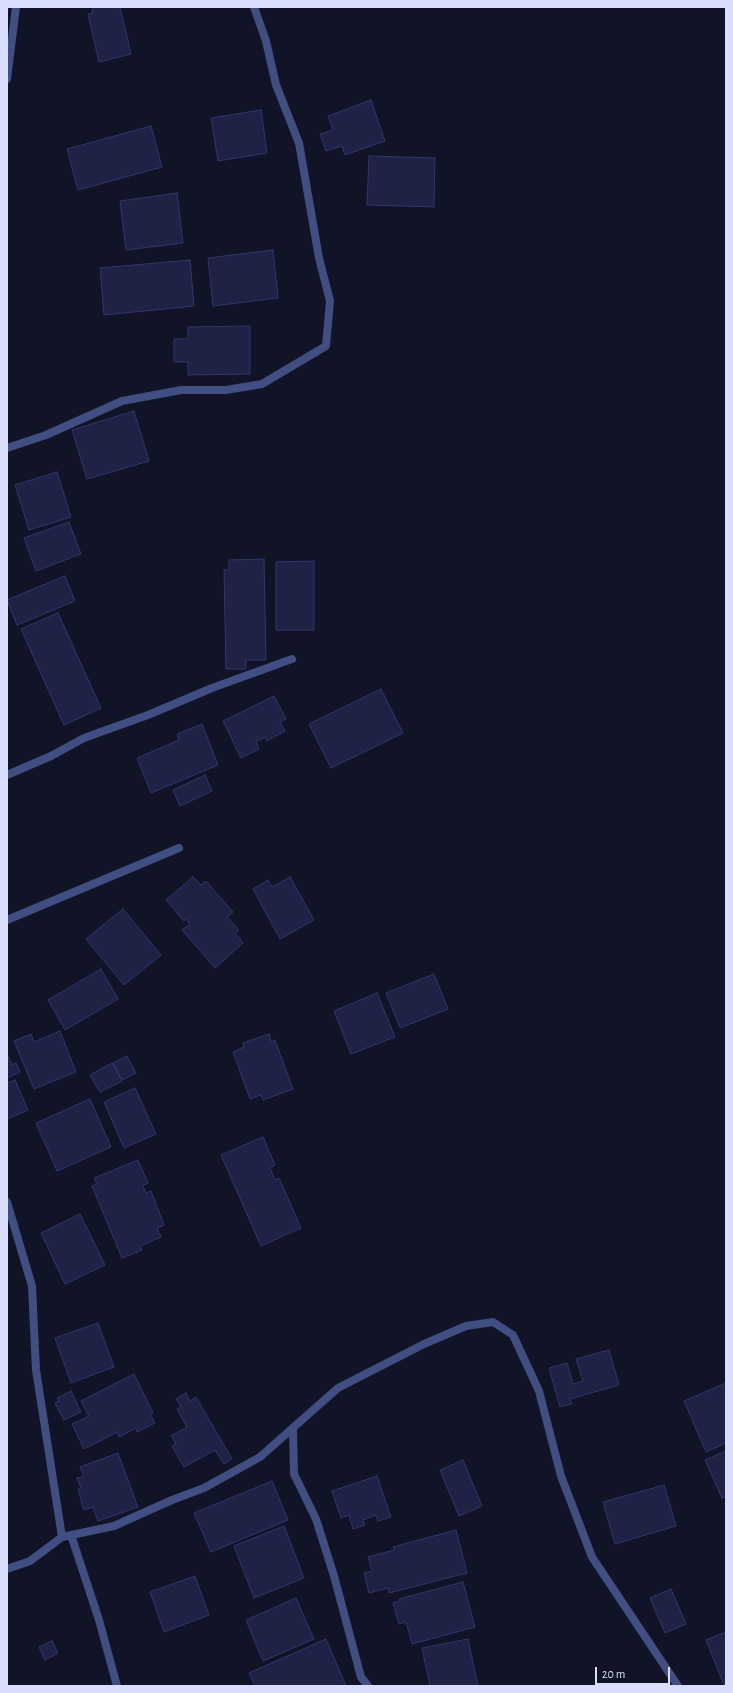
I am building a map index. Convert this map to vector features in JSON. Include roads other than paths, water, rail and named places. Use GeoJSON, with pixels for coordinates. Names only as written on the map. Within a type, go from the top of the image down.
{"type":"FeatureCollection","features":[{"type":"Feature","properties":{"kind":"street"},"geometry":{"type":"LineString","coordinates":[[7,79],[16,7]]}},
{"type":"Feature","properties":{"kind":"street"},"geometry":{"type":"LineString","coordinates":[[7,448],[46,435],[122,401],[181,390],[226,390],[262,384],[326,346],[330,301],[320,258],[299,143],[276,85],[266,41],[254,7]]}},
{"type":"Feature","properties":{"kind":"street"},"geometry":{"type":"LineString","coordinates":[[7,775],[51,756],[84,738],[148,715],[212,688],[292,659]]}},
{"type":"Feature","properties":{"kind":"street"},"geometry":{"type":"LineString","coordinates":[[7,920],[179,848]]}},
{"type":"Feature","properties":{"kind":"street"},"geometry":{"type":"LineString","coordinates":[[7,1202],[32,1286],[36,1370],[62,1537]]}},
{"type":"Feature","properties":{"kind":"street"},"geometry":{"type":"LineString","coordinates":[[7,1568],[30,1561],[62,1537],[114,1526],[172,1500],[204,1488],[260,1457],[338,1388],[424,1344],[466,1326],[493,1322],[513,1335],[539,1391],[561,1476],[592,1557],[678,1686]]}},
{"type":"Feature","properties":{"kind":"street"},"geometry":{"type":"LineString","coordinates":[[293,1429],[294,1474],[316,1519],[334,1576],[361,1677],[368,1686]]}},
{"type":"Feature","properties":{"kind":"street"},"geometry":{"type":"LineString","coordinates":[[71,1535],[99,1620],[116,1686]]}}]}
